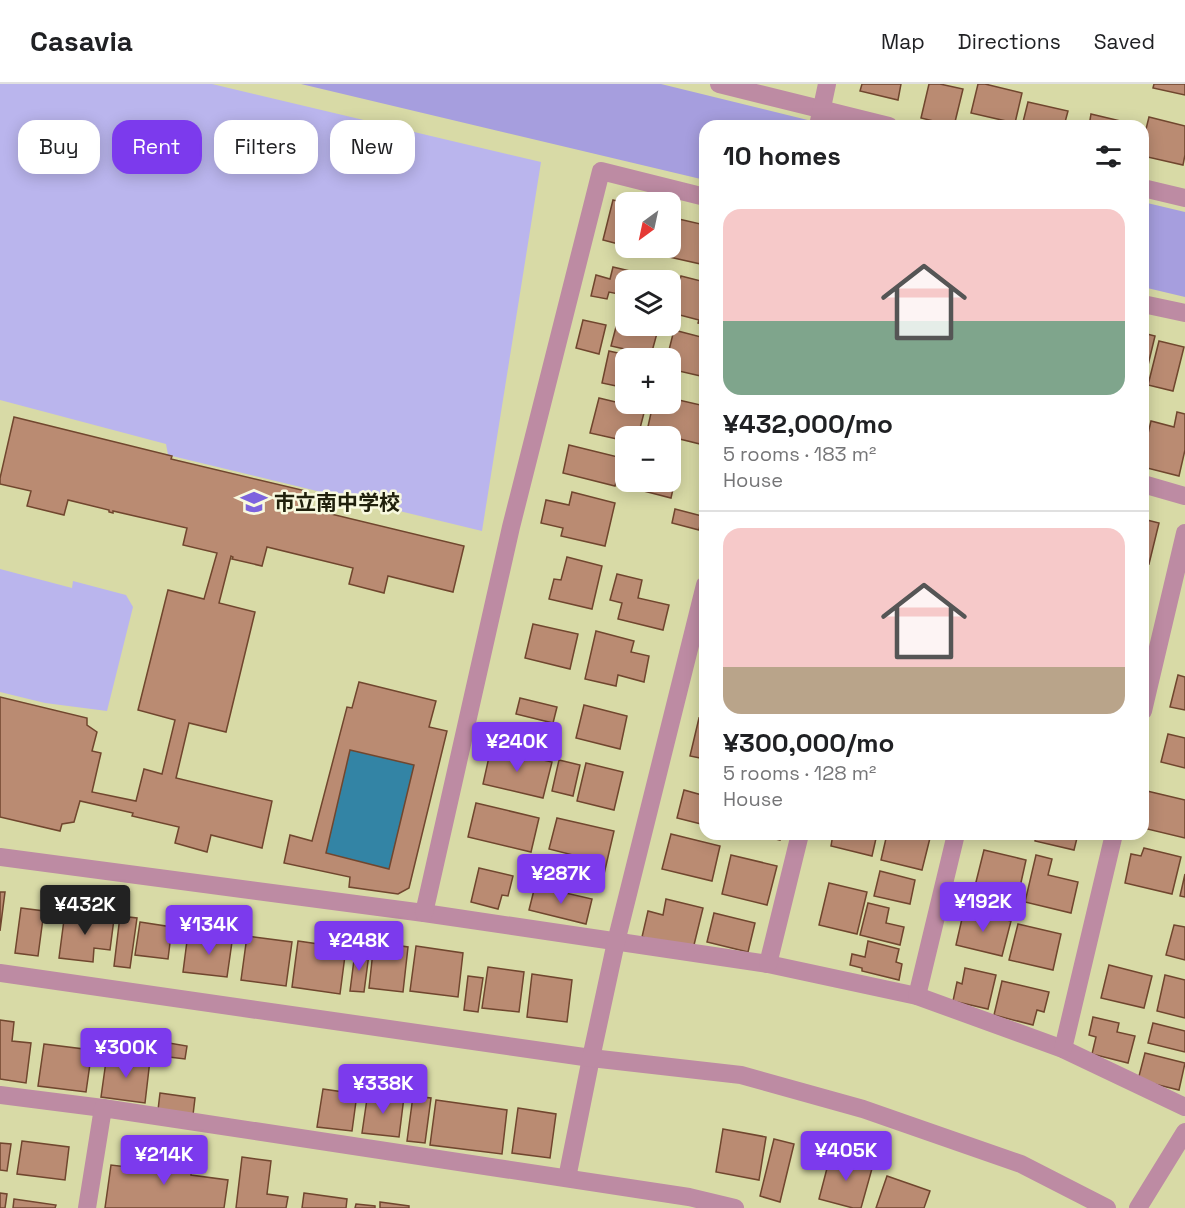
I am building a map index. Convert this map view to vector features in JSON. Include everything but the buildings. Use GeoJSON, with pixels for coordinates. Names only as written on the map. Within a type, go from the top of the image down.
{"type":"FeatureCollection","features":[{"type":"Feature","properties":{"kind":"street"},"geometry":{"type":"LineString","coordinates":[[719,84],[820,118],[838,120]]}},
{"type":"Feature","properties":{"kind":"street"},"geometry":{"type":"LineString","coordinates":[[820,118],[827,84]]}},
{"type":"Feature","properties":{"kind":"street"},"geometry":{"type":"LineString","coordinates":[[424,913],[511,527],[602,171],[699,195]]}},
{"type":"Feature","properties":{"kind":"street"},"geometry":{"type":"LineString","coordinates":[[1149,189],[1185,198]]}},
{"type":"Feature","properties":{"kind":"street"},"geometry":{"type":"LineString","coordinates":[[1149,305],[1185,313]]}},
{"type":"Feature","properties":{"kind":"street"},"geometry":{"type":"LineString","coordinates":[[1149,486],[1185,496]]}},
{"type":"Feature","properties":{"kind":"street"},"geometry":{"type":"LineString","coordinates":[[1149,685],[1185,532]]}},
{"type":"Feature","properties":{"kind":"street"},"geometry":{"type":"LineString","coordinates":[[567,1178],[616,942],[699,609]]}},
{"type":"Feature","properties":{"kind":"street"},"geometry":{"type":"LineString","coordinates":[[768,964],[799,840]]}},
{"type":"Feature","properties":{"kind":"street"},"geometry":{"type":"LineString","coordinates":[[917,996],[955,840]]}},
{"type":"Feature","properties":{"kind":"street"},"geometry":{"type":"LineString","coordinates":[[1063,1050],[1113,840]]}},
{"type":"Feature","properties":{"kind":"street"},"geometry":{"type":"LineString","coordinates":[[0,857],[424,913],[768,964],[917,996],[1063,1050],[1185,1107]]}},
{"type":"Feature","properties":{"kind":"street"},"geometry":{"type":"LineString","coordinates":[[0,973],[591,1058],[741,1075],[863,1109],[1021,1164],[1107,1208]]}},
{"type":"Feature","properties":{"kind":"street"},"geometry":{"type":"LineString","coordinates":[[0,1095],[103,1108],[567,1178],[689,1197],[735,1208]]}},
{"type":"Feature","properties":{"kind":"street"},"geometry":{"type":"LineString","coordinates":[[87,1208],[103,1108]]}},
{"type":"Feature","properties":{"kind":"street"},"geometry":{"type":"LineString","coordinates":[[1138,1208],[1185,1132]]}},
{"type":"Feature","properties":{"kind":"shaded area"},"geometry":{"type":"Polygon","coordinates":[[[0,84],[212,84],[364,120],[330,120],[330,174],[415,174],[415,132],[541,162],[482,531],[168,455],[166,444],[0,400],[0,84]]]}},
{"type":"Feature","properties":{"kind":"shaded area"},"geometry":{"type":"Polygon","coordinates":[[[301,84],[661,84],[808,120],[699,120],[699,179],[301,84]]]}},
{"type":"Feature","properties":{"kind":"shaded area"},"geometry":{"type":"Polygon","coordinates":[[[1149,203],[1185,212],[1185,297],[1149,288],[1149,203]]]}},
{"type":"Feature","properties":{"kind":"shaded area"},"geometry":{"type":"Polygon","coordinates":[[[0,569],[72,588],[73,581],[126,595],[133,607],[107,711],[45,703],[0,692],[0,569]]]}},
{"type":"Feature","properties":{"kind":"water"},"geometry":{"type":"Polygon","coordinates":[[[350,750],[414,765],[389,869],[326,853],[350,750]]]}},
{"type":"Feature","properties":{"kind":"place","name":"市立南中学校"},"geometry":{"type":"Point","coordinates":[254,502]}}]}
